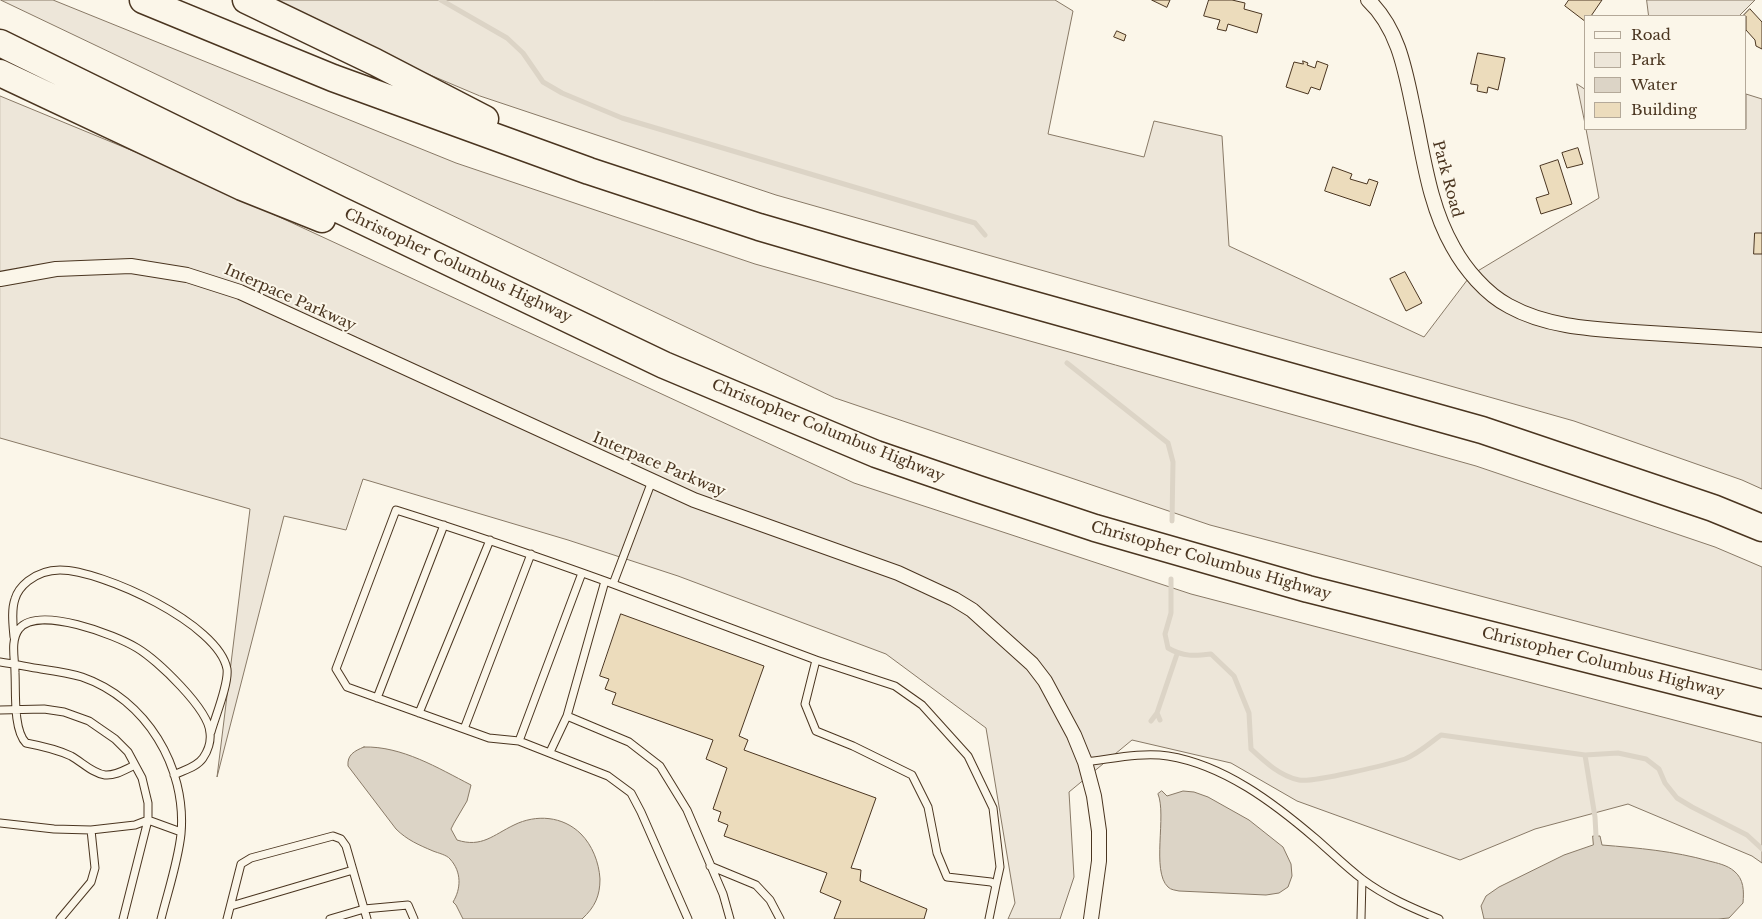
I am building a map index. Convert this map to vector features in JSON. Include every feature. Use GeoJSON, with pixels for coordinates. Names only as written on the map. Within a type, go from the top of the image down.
{"type":"FeatureCollection","features":[{"type":"Feature","properties":{"kind":"highway"},"geometry":{"type":"LineString","coordinates":[[143,0],[333,78],[589,171],[759,227],[1482,430],[1704,505],[1762,528]]}},
{"type":"Feature","properties":{"kind":"highway"},"geometry":{"type":"LineString","coordinates":[[246,0],[367,58],[589,171]]}},
{"type":"Feature","properties":{"kind":"highway","name":"Christopher Columbus Highway"},"geometry":{"type":"LineString","coordinates":[[0,43],[340,210],[664,365],[876,454],[1086,525],[1342,598],[1762,703]]}},
{"type":"Feature","properties":{"kind":"highway"},"geometry":{"type":"LineString","coordinates":[[0,73],[242,187],[555,312]]}},
{"type":"Feature","properties":{"kind":"street","name":"Park Road"},"geometry":{"type":"LineString","coordinates":[[1368,0],[1386,21],[1396,41],[1406,74],[1428,181],[1438,216],[1465,267],[1482,285],[1507,305],[1529,316],[1557,323],[1596,329],[1762,340]]}},
{"type":"Feature","properties":{"kind":"street","name":"Interpace Parkway"},"geometry":{"type":"LineString","coordinates":[[0,279],[56,269],[131,266],[188,274],[216,282],[694,500],[898,573],[954,598],[966,606],[1032,664],[1049,689],[1074,735],[1085,762],[1094,796],[1099,831],[1099,861],[1090,919]]}},
{"type":"Feature","properties":{"kind":"lane"},"geometry":{"type":"LineString","coordinates":[[613,584],[652,481]]}},
{"type":"Feature","properties":{"kind":"lane"},"geometry":{"type":"LineString","coordinates":[[688,919],[632,793],[608,776],[519,741],[489,738],[347,687],[336,669],[396,510],[531,554],[816,660],[895,686],[922,705],[968,756],[993,808],[1000,868],[989,919]]}},
{"type":"Feature","properties":{"kind":"lane"},"geometry":{"type":"LineString","coordinates":[[377,698],[444,525]]}},
{"type":"Feature","properties":{"kind":"lane"},"geometry":{"type":"LineString","coordinates":[[419,713],[490,540]]}},
{"type":"Feature","properties":{"kind":"lane"},"geometry":{"type":"LineString","coordinates":[[464,729],[531,554]]}},
{"type":"Feature","properties":{"kind":"lane"},"geometry":{"type":"LineString","coordinates":[[135,765],[117,773],[106,775],[94,771],[60,751],[26,743],[19,733],[14,639],[15,598],[22,586],[34,576],[60,570],[84,573],[106,579],[158,602],[197,630],[215,647],[227,669],[226,680],[210,732],[207,751],[203,759],[174,775]]}},
{"type":"Feature","properties":{"kind":"lane"},"geometry":{"type":"LineString","coordinates":[[519,741],[582,573]]}},
{"type":"Feature","properties":{"kind":"lane"},"geometry":{"type":"LineString","coordinates":[[550,752],[567,716],[605,581]]}},
{"type":"Feature","properties":{"kind":"lane"},"geometry":{"type":"LineString","coordinates":[[14,639],[19,629],[26,623],[36,620],[84,626],[110,634],[137,648],[185,690],[203,714],[210,732]]}},
{"type":"Feature","properties":{"kind":"lane"},"geometry":{"type":"LineString","coordinates":[[816,660],[805,704],[816,731],[853,746],[912,775],[928,807],[936,853],[947,877],[991,882],[996,885]]}},
{"type":"Feature","properties":{"kind":"lane"},"geometry":{"type":"LineString","coordinates":[[0,662],[82,677],[100,685],[117,696],[148,723],[166,752],[174,775],[181,814],[181,832],[161,919]]}},
{"type":"Feature","properties":{"kind":"lane"},"geometry":{"type":"LineString","coordinates":[[0,710],[44,709],[64,712],[89,721],[115,739],[128,752],[142,778],[148,803],[148,820],[123,919]]}},
{"type":"Feature","properties":{"kind":"lane"},"geometry":{"type":"LineString","coordinates":[[567,716],[629,742],[660,766],[686,810],[722,894],[730,919]]}},
{"type":"Feature","properties":{"kind":"lane"},"geometry":{"type":"LineString","coordinates":[[1085,762],[1140,756],[1167,756],[1193,762],[1230,778],[1259,795],[1290,818],[1362,879],[1402,904],[1439,919]]}},
{"type":"Feature","properties":{"kind":"lane"},"geometry":{"type":"LineString","coordinates":[[0,823],[54,829],[91,830],[135,825],[148,820],[181,832]]}},
{"type":"Feature","properties":{"kind":"lane"},"geometry":{"type":"LineString","coordinates":[[60,919],[91,882],[95,868],[91,830]]}},
{"type":"Feature","properties":{"kind":"lane"},"geometry":{"type":"LineString","coordinates":[[227,919],[242,864],[251,858],[333,836],[341,839],[346,846],[367,919]]}},
{"type":"Feature","properties":{"kind":"lane"},"geometry":{"type":"LineString","coordinates":[[710,866],[756,885],[770,900],[780,919]]}},
{"type":"Feature","properties":{"kind":"lane"},"geometry":{"type":"LineString","coordinates":[[230,906],[353,870]]}},
{"type":"Feature","properties":{"kind":"lane"},"geometry":{"type":"LineString","coordinates":[[1362,879],[1362,919]]}},
{"type":"Feature","properties":{"kind":"lane"},"geometry":{"type":"LineString","coordinates":[[330,919],[364,909],[408,905],[414,919]]}},
{"type":"Feature","properties":{"kind":"green space"},"geometry":{"type":"Polygon","coordinates":[[[1,0],[53,0],[456,163],[755,264],[1476,466],[1715,547],[1762,567],[1762,670],[1210,525],[835,398],[1,0]]]}},
{"type":"Feature","properties":{"kind":"green space"},"geometry":{"type":"Polygon","coordinates":[[[253,0],[1055,0],[1073,11],[1048,134],[1144,157],[1154,121],[1222,136],[1229,246],[1424,337],[1471,275],[1599,198],[1586,130],[1747,130],[1747,94],[1762,99],[1762,489],[1742,480],[1574,421],[776,195],[480,96],[253,0]]]}},
{"type":"Feature","properties":{"kind":"green space"},"geometry":{"type":"Polygon","coordinates":[[[1647,0],[1755,0],[1740,15],[1649,15],[1647,0]]]}},
{"type":"Feature","properties":{"kind":"green space"},"geometry":{"type":"Polygon","coordinates":[[[1577,84],[1584,89],[1584,118],[1577,84]]]}},
{"type":"Feature","properties":{"kind":"green space"},"geometry":{"type":"Polygon","coordinates":[[[0,96],[167,165],[854,483],[1191,594],[1762,743],[1762,863],[1752,856],[1628,804],[1535,829],[1460,860],[1297,801],[1231,763],[1132,740],[1069,792],[1074,877],[1060,919],[1008,919],[1015,903],[986,728],[886,654],[678,576],[568,540],[363,479],[346,530],[284,516],[217,777],[250,509],[0,438],[0,96]]]}},
{"type":"Feature","properties":{"kind":"water"},"geometry":{"type":"Polygon","coordinates":[[[364,747],[392,750],[406,754],[433,765],[471,785],[467,801],[451,829],[457,840],[466,842],[480,841],[522,821],[540,818],[558,820],[574,828],[588,843],[598,866],[599,891],[596,901],[590,910],[582,919],[463,919],[453,902],[459,886],[457,869],[454,864],[447,856],[413,842],[396,829],[348,766],[352,754],[364,747]]]}},
{"type":"Feature","properties":{"kind":"water"},"geometry":{"type":"Polygon","coordinates":[[[1162,791],[1167,796],[1183,791],[1194,792],[1208,797],[1249,820],[1283,847],[1291,864],[1292,876],[1288,887],[1279,893],[1266,895],[1179,891],[1169,888],[1163,879],[1160,856],[1161,815],[1158,794],[1162,791]]]}},
{"type":"Feature","properties":{"kind":"water"},"geometry":{"type":"Polygon","coordinates":[[[1593,836],[1600,836],[1602,845],[1669,852],[1719,863],[1734,871],[1742,881],[1743,903],[1729,918],[1718,919],[1484,919],[1481,906],[1486,896],[1499,887],[1564,855],[1593,845],[1593,836]]]}},
{"type":"Feature","properties":{"kind":"building"},"geometry":{"type":"Polygon","coordinates":[[[1152,0],[1170,0],[1167,7],[1152,0]]]}},
{"type":"Feature","properties":{"kind":"building"},"geometry":{"type":"Polygon","coordinates":[[[1209,0],[1232,0],[1245,3],[1244,9],[1262,14],[1257,33],[1228,24],[1226,31],[1217,29],[1220,20],[1204,16],[1209,0]]]}},
{"type":"Feature","properties":{"kind":"building"},"geometry":{"type":"Polygon","coordinates":[[[1569,0],[1602,0],[1592,15],[1584,15],[1584,20],[1565,6],[1569,0]]]}},
{"type":"Feature","properties":{"kind":"building"},"geometry":{"type":"Polygon","coordinates":[[[1750,9],[1762,22],[1762,49],[1756,46],[1755,40],[1747,31],[1747,15],[1744,15],[1750,9]]]}},
{"type":"Feature","properties":{"kind":"building"},"geometry":{"type":"Polygon","coordinates":[[[1117,31],[1126,35],[1124,41],[1114,37],[1117,31]]]}},
{"type":"Feature","properties":{"kind":"building"},"geometry":{"type":"Polygon","coordinates":[[[1478,53],[1505,58],[1498,90],[1488,87],[1487,93],[1477,91],[1478,85],[1471,84],[1478,53]]]}},
{"type":"Feature","properties":{"kind":"building"},"geometry":{"type":"Polygon","coordinates":[[[1303,61],[1315,68],[1317,61],[1328,65],[1320,90],[1311,87],[1308,94],[1286,87],[1294,62],[1303,64],[1303,61]]]}},
{"type":"Feature","properties":{"kind":"building"},"geometry":{"type":"Polygon","coordinates":[[[1578,148],[1583,164],[1567,168],[1562,153],[1578,148]]]}},
{"type":"Feature","properties":{"kind":"building"},"geometry":{"type":"Polygon","coordinates":[[[1558,160],[1572,204],[1541,214],[1536,198],[1549,194],[1540,166],[1558,160]]]}},
{"type":"Feature","properties":{"kind":"building"},"geometry":{"type":"Polygon","coordinates":[[[1333,167],[1352,174],[1350,179],[1367,184],[1369,179],[1378,182],[1370,206],[1325,191],[1333,167]]]}},
{"type":"Feature","properties":{"kind":"building"},"geometry":{"type":"Polygon","coordinates":[[[1755,233],[1762,233],[1762,254],[1754,254],[1755,233]]]}},
{"type":"Feature","properties":{"kind":"building"},"geometry":{"type":"Polygon","coordinates":[[[1405,272],[1422,303],[1406,311],[1390,279],[1405,272]]]}},
{"type":"Feature","properties":{"kind":"building"},"geometry":{"type":"Polygon","coordinates":[[[621,614],[764,666],[739,736],[748,740],[744,750],[876,798],[851,868],[861,870],[860,881],[927,909],[924,919],[834,919],[841,901],[820,892],[827,873],[724,836],[728,825],[718,821],[721,812],[713,809],[727,768],[706,759],[713,740],[612,704],[616,693],[605,689],[609,679],[600,676],[621,614]]]}},
{"type":"Feature","properties":{"kind":"waterway"},"geometry":{"type":"LineString","coordinates":[[441,0],[507,38],[523,53],[543,82],[562,93],[622,118],[975,223],[985,235]]}},
{"type":"Feature","properties":{"kind":"waterway"},"geometry":{"type":"LineString","coordinates":[[1067,363],[1168,443],[1173,462],[1172,521]]}},
{"type":"Feature","properties":{"kind":"waterway"},"geometry":{"type":"LineString","coordinates":[[1171,579],[1171,613],[1165,634],[1168,648],[1189,655],[1211,654],[1234,676],[1249,713],[1251,749],[1285,775],[1299,780],[1307,780],[1384,765],[1410,757],[1441,735],[1585,755],[1618,753],[1646,759],[1659,769],[1665,783],[1677,798],[1747,835],[1762,849]]}},
{"type":"Feature","properties":{"kind":"waterway"},"geometry":{"type":"LineString","coordinates":[[1160,720],[1157,713],[1177,654]]}},
{"type":"Feature","properties":{"kind":"waterway"},"geometry":{"type":"LineString","coordinates":[[1151,721],[1157,713]]}},
{"type":"Feature","properties":{"kind":"waterway"},"geometry":{"type":"LineString","coordinates":[[1585,755],[1595,817],[1596,836]]}}]}
